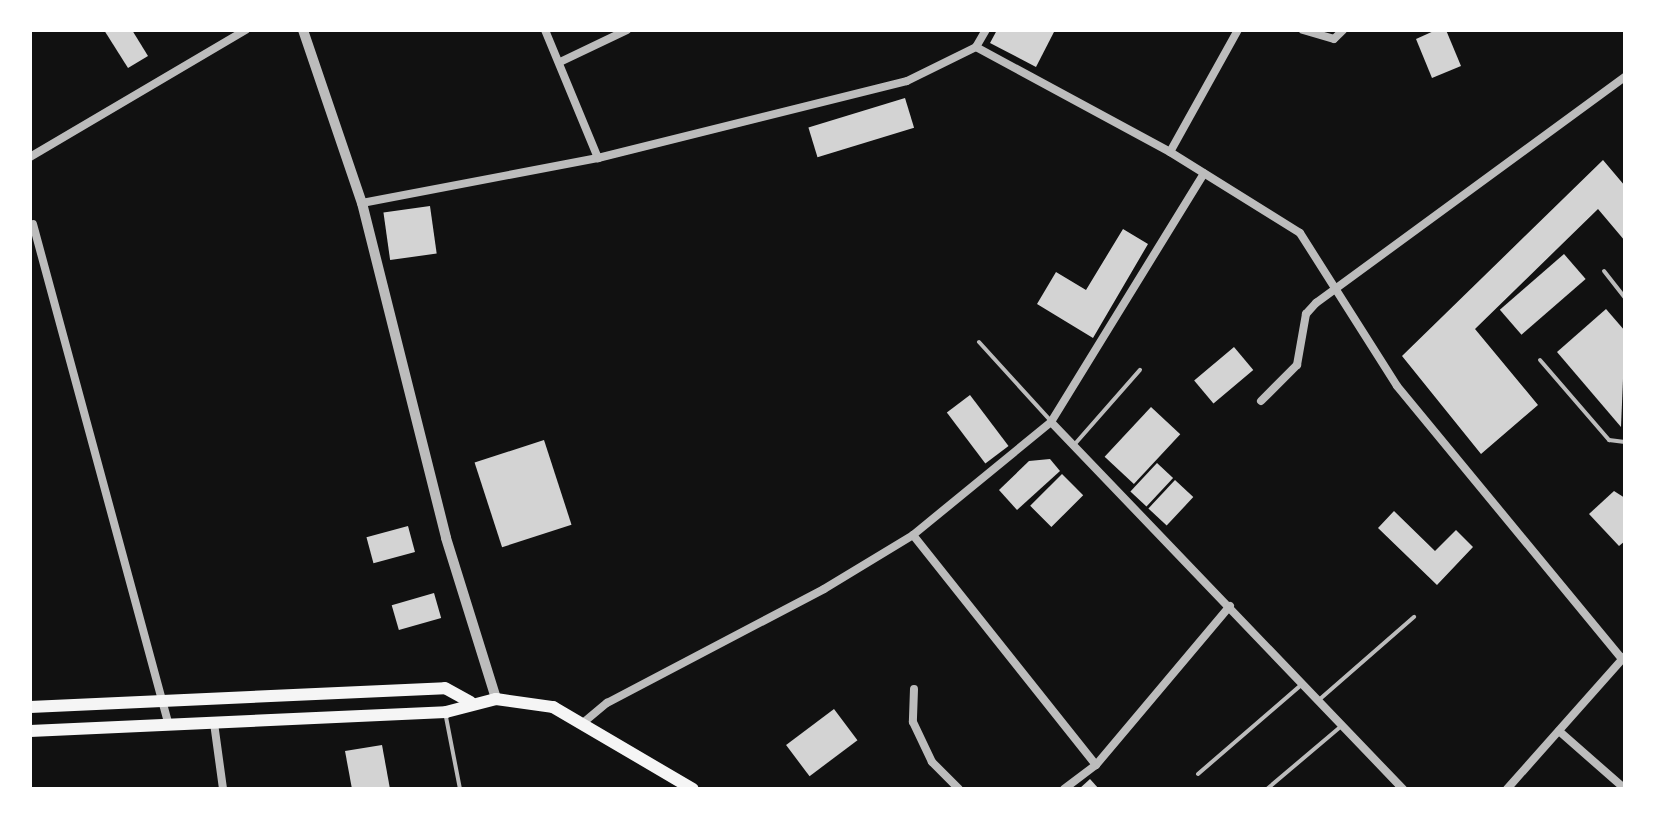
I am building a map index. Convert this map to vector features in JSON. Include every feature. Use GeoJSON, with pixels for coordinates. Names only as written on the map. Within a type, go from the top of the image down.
{"type":"FeatureCollection","features":[{"type":"Feature","properties":{"kind":"main road"},"geometry":{"type":"LineString","coordinates":[[30,707],[445,688],[470,702]]}},
{"type":"Feature","properties":{"kind":"main road"},"geometry":{"type":"LineString","coordinates":[[30,731],[169,728],[446,712],[470,702],[496,699],[553,707],[693,789]]}},
{"type":"Feature","properties":{"kind":"street"},"geometry":{"type":"LineString","coordinates":[[30,157],[246,30]]}},
{"type":"Feature","properties":{"kind":"street"},"geometry":{"type":"LineString","coordinates":[[303,30],[362,202],[446,538],[496,699]]}},
{"type":"Feature","properties":{"kind":"street"},"geometry":{"type":"LineString","coordinates":[[545,30],[598,158]]}},
{"type":"Feature","properties":{"kind":"street"},"geometry":{"type":"LineString","coordinates":[[560,62],[626,30]]}},
{"type":"Feature","properties":{"kind":"street"},"geometry":{"type":"LineString","coordinates":[[362,202],[598,158],[907,82],[976,47],[986,30]]}},
{"type":"Feature","properties":{"kind":"street"},"geometry":{"type":"LineString","coordinates":[[1170,152],[1238,30]]}},
{"type":"Feature","properties":{"kind":"street"},"geometry":{"type":"LineString","coordinates":[[1303,30],[1334,39],[1343,30]]}},
{"type":"Feature","properties":{"kind":"street"},"geometry":{"type":"LineString","coordinates":[[976,47],[1170,152],[1300,233],[1397,386],[1624,658],[1507,789]]}},
{"type":"Feature","properties":{"kind":"street"},"geometry":{"type":"LineString","coordinates":[[1261,400],[1297,365],[1306,314],[1625,77]]}},
{"type":"Feature","properties":{"kind":"street"},"geometry":{"type":"LineString","coordinates":[[584,722],[607,703],[824,590],[913,535],[1052,422],[1204,174]]}},
{"type":"Feature","properties":{"kind":"street"},"geometry":{"type":"LineString","coordinates":[[33,224],[169,728]]}},
{"type":"Feature","properties":{"kind":"street"},"geometry":{"type":"LineString","coordinates":[[1052,422],[1402,789]]}},
{"type":"Feature","properties":{"kind":"street"},"geometry":{"type":"LineString","coordinates":[[913,535],[1096,764]]}},
{"type":"Feature","properties":{"kind":"street"},"geometry":{"type":"LineString","coordinates":[[1064,789],[1096,764],[1230,606]]}},
{"type":"Feature","properties":{"kind":"street"},"geometry":{"type":"LineString","coordinates":[[914,689],[913,722],[932,762],[959,789]]}},
{"type":"Feature","properties":{"kind":"street"},"geometry":{"type":"LineString","coordinates":[[214,723],[223,789]]}},
{"type":"Feature","properties":{"kind":"street"},"geometry":{"type":"LineString","coordinates":[[1559,731],[1625,789]]}},
{"type":"Feature","properties":{"kind":"lane"},"geometry":{"type":"LineString","coordinates":[[1604,271],[1625,298]]}},
{"type":"Feature","properties":{"kind":"lane"},"geometry":{"type":"LineString","coordinates":[[979,342],[1052,422]]}},
{"type":"Feature","properties":{"kind":"lane"},"geometry":{"type":"LineString","coordinates":[[1540,360],[1609,440],[1625,442]]}},
{"type":"Feature","properties":{"kind":"lane"},"geometry":{"type":"LineString","coordinates":[[1074,445],[1140,370]]}},
{"type":"Feature","properties":{"kind":"lane"},"geometry":{"type":"LineString","coordinates":[[1320,699],[1414,617]]}},
{"type":"Feature","properties":{"kind":"lane"},"geometry":{"type":"LineString","coordinates":[[1198,774],[1304,682]]}},
{"type":"Feature","properties":{"kind":"lane"},"geometry":{"type":"LineString","coordinates":[[446,712],[460,789]]}},
{"type":"Feature","properties":{"kind":"lane"},"geometry":{"type":"LineString","coordinates":[[1266,789],[1344,724]]}},
{"type":"Feature","properties":{"kind":"building"},"geometry":{"type":"Polygon","coordinates":[[[104,30],[132,30],[148,56],[128,68],[104,30]]]}},
{"type":"Feature","properties":{"kind":"building"},"geometry":{"type":"Polygon","coordinates":[[[997,30],[1055,30],[1036,67],[990,43],[997,30]]]}},
{"type":"Feature","properties":{"kind":"building"},"geometry":{"type":"Polygon","coordinates":[[[1446,30],[1461,66],[1432,78],[1416,39],[1446,30]]]}},
{"type":"Feature","properties":{"kind":"building"},"geometry":{"type":"Polygon","coordinates":[[[905,98],[914,128],[817,157],[808,128],[905,98]]]}},
{"type":"Feature","properties":{"kind":"building"},"geometry":{"type":"Polygon","coordinates":[[[1603,160],[1625,186],[1625,241],[1598,209],[1475,329],[1538,405],[1481,454],[1402,356],[1603,160]]]}},
{"type":"Feature","properties":{"kind":"building"},"geometry":{"type":"Polygon","coordinates":[[[430,206],[437,254],[390,260],[383,213],[430,206]]]}},
{"type":"Feature","properties":{"kind":"building"},"geometry":{"type":"Polygon","coordinates":[[[1123,229],[1148,244],[1093,338],[1037,304],[1056,272],[1086,290],[1123,229]]]}},
{"type":"Feature","properties":{"kind":"building"},"geometry":{"type":"Polygon","coordinates":[[[1564,254],[1586,279],[1521,335],[1500,310],[1564,254]]]}},
{"type":"Feature","properties":{"kind":"building"},"geometry":{"type":"Polygon","coordinates":[[[1606,309],[1625,331],[1621,427],[1557,352],[1606,309]]]}},
{"type":"Feature","properties":{"kind":"building"},"geometry":{"type":"Polygon","coordinates":[[[1234,347],[1253,370],[1213,403],[1194,380],[1234,347]]]}},
{"type":"Feature","properties":{"kind":"building"},"geometry":{"type":"Polygon","coordinates":[[[970,395],[1009,446],[985,464],[947,412],[970,395]]]}},
{"type":"Feature","properties":{"kind":"building"},"geometry":{"type":"Polygon","coordinates":[[[1151,407],[1180,434],[1134,484],[1105,457],[1151,407]]]}},
{"type":"Feature","properties":{"kind":"building"},"geometry":{"type":"Polygon","coordinates":[[[544,440],[572,525],[502,547],[475,463],[544,440]]]}},
{"type":"Feature","properties":{"kind":"building"},"geometry":{"type":"Polygon","coordinates":[[[1050,459],[1060,471],[1017,510],[999,490],[1029,461],[1050,459]]]}},
{"type":"Feature","properties":{"kind":"building"},"geometry":{"type":"Polygon","coordinates":[[[1157,463],[1173,478],[1146,507],[1130,492],[1157,463]]]}},
{"type":"Feature","properties":{"kind":"building"},"geometry":{"type":"Polygon","coordinates":[[[1062,474],[1083,495],[1051,527],[1030,506],[1062,474]]]}},
{"type":"Feature","properties":{"kind":"building"},"geometry":{"type":"Polygon","coordinates":[[[1175,480],[1193,497],[1167,526],[1148,509],[1175,480]]]}},
{"type":"Feature","properties":{"kind":"building"},"geometry":{"type":"Polygon","coordinates":[[[1614,491],[1625,498],[1625,541],[1619,546],[1589,514],[1614,491]]]}},
{"type":"Feature","properties":{"kind":"building"},"geometry":{"type":"Polygon","coordinates":[[[1394,511],[1435,551],[1456,530],[1473,547],[1437,585],[1378,528],[1394,511]]]}},
{"type":"Feature","properties":{"kind":"building"},"geometry":{"type":"Polygon","coordinates":[[[408,526],[415,552],[373,563],[366,537],[408,526]]]}},
{"type":"Feature","properties":{"kind":"building"},"geometry":{"type":"Polygon","coordinates":[[[434,593],[441,618],[399,630],[392,605],[434,593]]]}},
{"type":"Feature","properties":{"kind":"building"},"geometry":{"type":"Polygon","coordinates":[[[834,709],[857,740],[810,776],[786,745],[834,709]]]}},
{"type":"Feature","properties":{"kind":"building"},"geometry":{"type":"Polygon","coordinates":[[[382,745],[390,789],[352,789],[345,751],[382,745]]]}},
{"type":"Feature","properties":{"kind":"building"},"geometry":{"type":"Polygon","coordinates":[[[1090,779],[1099,789],[1079,789],[1090,779]]]}}]}
